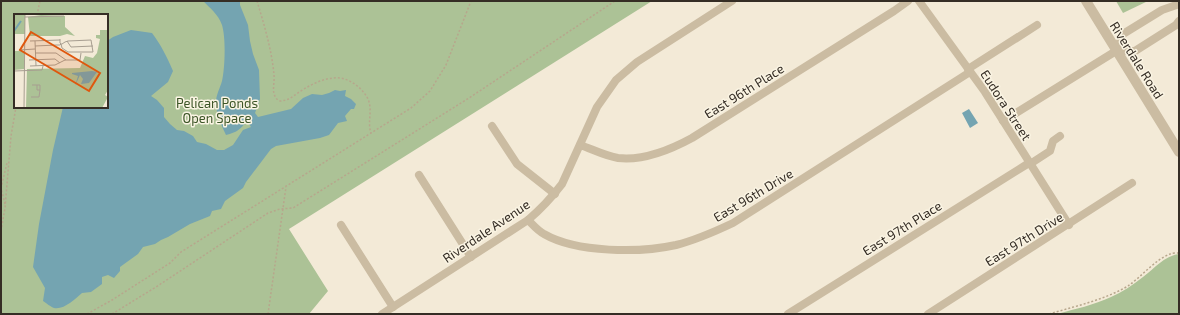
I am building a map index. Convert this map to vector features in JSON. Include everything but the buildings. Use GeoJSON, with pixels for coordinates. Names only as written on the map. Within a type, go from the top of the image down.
{"type":"FeatureCollection","features":[{"type":"Feature","properties":{"kind":"street","name":"Riverdale Avenue"},"geometry":{"type":"LineString","coordinates":[[382,314],[528,220],[555,194],[566,176],[597,107],[616,80],[637,62],[732,1]]}},
{"type":"Feature","properties":{"kind":"street","name":"East 96th Place"},"geometry":{"type":"LineString","coordinates":[[580,144],[610,156],[630,158],[650,155],[676,147],[881,20],[908,1]]}},
{"type":"Feature","properties":{"kind":"street","name":"Eudora Street"},"geometry":{"type":"LineString","coordinates":[[919,1],[985,92],[1069,225]]}},
{"type":"Feature","properties":{"kind":"street","name":"Riverdale Road"},"geometry":{"type":"LineString","coordinates":[[1086,1],[1179,152]]}},
{"type":"Feature","properties":{"kind":"street"},"geometry":{"type":"LineString","coordinates":[[1116,51],[1122,34],[1162,10],[1179,4]]}},
{"type":"Feature","properties":{"kind":"street"},"geometry":{"type":"LineString","coordinates":[[1003,121],[1116,51],[1136,51],[1176,25],[1179,21]]}},
{"type":"Feature","properties":{"kind":"street","name":"East 96th Drive"},"geometry":{"type":"LineString","coordinates":[[528,220],[545,235],[556,240],[594,248],[636,250],[663,247],[694,240],[718,231],[733,223],[1037,25]]}},
{"type":"Feature","properties":{"kind":"street"},"geometry":{"type":"LineString","coordinates":[[492,126],[517,164],[555,194]]}},
{"type":"Feature","properties":{"kind":"street","name":"East 97th Place"},"geometry":{"type":"LineString","coordinates":[[788,314],[1050,151],[1053,141],[1060,136]]}},
{"type":"Feature","properties":{"kind":"street"},"geometry":{"type":"LineString","coordinates":[[419,175],[471,257]]}},
{"type":"Feature","properties":{"kind":"street","name":"East 97th Drive"},"geometry":{"type":"LineString","coordinates":[[928,314],[1132,184]]}},
{"type":"Feature","properties":{"kind":"street"},"geometry":{"type":"LineString","coordinates":[[341,225],[393,307]]}},
{"type":"Feature","properties":{"kind":"path"},"geometry":{"type":"LineString","coordinates":[[37,14],[40,1]]}},
{"type":"Feature","properties":{"kind":"path"},"geometry":{"type":"LineString","coordinates":[[257,1],[271,55],[275,83],[273,93],[275,98],[279,101],[290,99],[298,92],[310,86],[333,78],[347,80],[358,86],[364,92],[370,104],[370,128],[372,133]]}},
{"type":"Feature","properties":{"kind":"path"},"geometry":{"type":"LineString","coordinates":[[86,314],[112,300],[170,263],[181,252],[411,108],[430,91],[446,64],[471,1]]}},
{"type":"Feature","properties":{"kind":"path"},"geometry":{"type":"LineString","coordinates":[[112,314],[156,287],[268,213],[293,208],[469,98],[615,1]]}},
{"type":"Feature","properties":{"kind":"path"},"geometry":{"type":"LineString","coordinates":[[1,231],[6,208],[8,160],[16,108]]}},
{"type":"Feature","properties":{"kind":"path"},"geometry":{"type":"LineString","coordinates":[[1,189],[8,160]]}},
{"type":"Feature","properties":{"kind":"path"},"geometry":{"type":"LineString","coordinates":[[1,178],[1,189],[6,208]]}},
{"type":"Feature","properties":{"kind":"path"},"geometry":{"type":"LineString","coordinates":[[268,314],[286,187]]}},
{"type":"Feature","properties":{"kind":"path"},"geometry":{"type":"LineString","coordinates":[[1049,314],[1094,301],[1127,286],[1142,276],[1162,258],[1170,254],[1179,253]]}},
{"type":"Feature","properties":{"kind":"green space","name":"Pelican Ponds Open Space"},"geometry":{"type":"Polygon","coordinates":[[[1,1],[652,1],[289,229],[328,291],[309,314],[1,314],[1,1]]]}},
{"type":"Feature","properties":{"kind":"green space"},"geometry":{"type":"Polygon","coordinates":[[[1116,1],[1148,1],[1123,13],[1116,1]]]}},
{"type":"Feature","properties":{"kind":"green space"},"geometry":{"type":"Polygon","coordinates":[[[1179,254],[1179,314],[1057,314],[1105,300],[1135,283],[1164,260],[1179,254]]]}},
{"type":"Feature","properties":{"kind":"water"},"geometry":{"type":"Polygon","coordinates":[[[203,1],[240,1],[240,5],[248,25],[253,54],[259,70],[260,99],[255,113],[258,117],[291,109],[303,98],[312,94],[322,95],[335,90],[346,90],[345,96],[356,104],[354,109],[351,109],[345,116],[347,121],[338,123],[329,135],[276,146],[271,149],[243,188],[225,201],[221,209],[212,211],[210,216],[190,224],[155,244],[143,247],[138,254],[120,267],[120,271],[114,278],[108,275],[102,277],[102,284],[91,292],[82,293],[69,304],[54,308],[43,301],[45,288],[33,267],[39,224],[63,108],[108,108],[108,40],[131,30],[152,33],[164,51],[173,71],[168,82],[151,96],[164,108],[164,117],[177,130],[184,131],[193,136],[197,142],[206,144],[217,150],[224,150],[233,145],[243,130],[251,127],[247,121],[238,130],[226,135],[217,111],[216,102],[224,69],[225,45],[222,25],[214,12],[203,1]]]}},
{"type":"Feature","properties":{"kind":"water"},"geometry":{"type":"Polygon","coordinates":[[[969,109],[978,123],[970,128],[962,113],[969,109]]]}}]}
